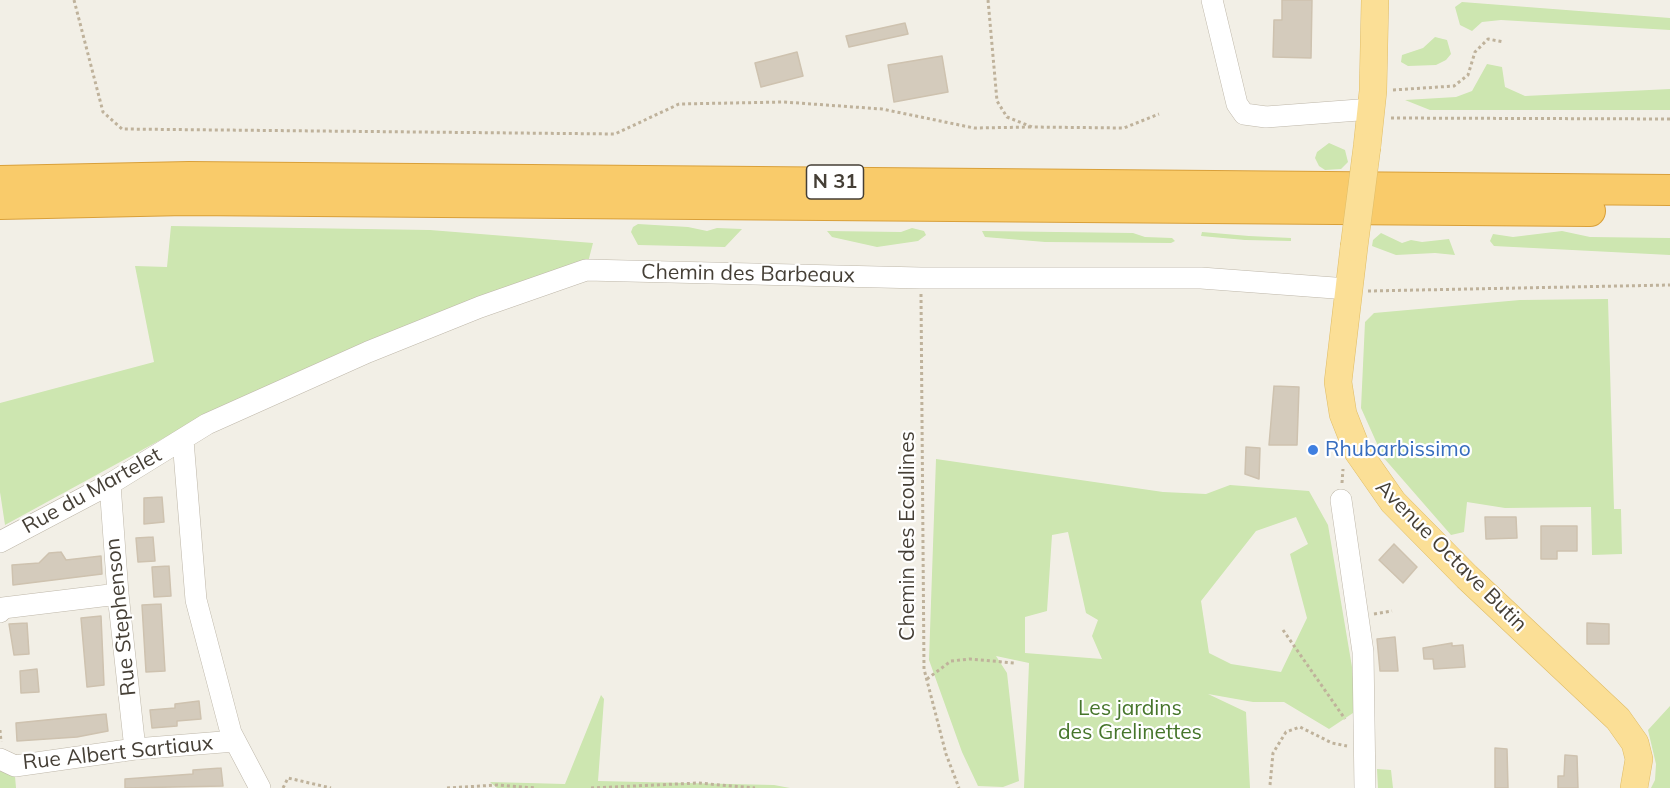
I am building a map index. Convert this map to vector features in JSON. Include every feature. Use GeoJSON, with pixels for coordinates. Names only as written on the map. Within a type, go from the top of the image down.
{"type":"FeatureCollection","features":[{"type":"Feature","properties":{"kind":"highway","name":"N 31"},"geometry":{"type":"LineString","coordinates":[[0,181],[201,177],[1670,190]]}},
{"type":"Feature","properties":{"kind":"highway","name":"N 31"},"geometry":{"type":"LineString","coordinates":[[0,204],[186,200],[1670,211]]}},
{"type":"Feature","properties":{"kind":"main road","name":"Avenue Octave Butin"},"geometry":{"type":"LineString","coordinates":[[1375,0],[1372,106],[1338,382],[1343,414],[1358,452],[1393,502],[1467,577],[1624,726],[1635,743],[1639,759],[1634,788]]}},
{"type":"Feature","properties":{"kind":"street"},"geometry":{"type":"LineString","coordinates":[[1212,0],[1237,104],[1244,114],[1266,110],[1372,106]]}},
{"type":"Feature","properties":{"kind":"street","name":"Chemin des Barbeaux"},"geometry":{"type":"LineString","coordinates":[[183,440],[207,424],[368,352],[480,307],[586,270],[921,278],[1201,278],[1348,289]]}},
{"type":"Feature","properties":{"kind":"street"},"geometry":{"type":"LineString","coordinates":[[183,440],[196,600],[235,741],[260,788]]}},
{"type":"Feature","properties":{"kind":"street","name":"Rue du Martelet"},"geometry":{"type":"LineString","coordinates":[[0,542],[110,484],[183,440]]}},
{"type":"Feature","properties":{"kind":"street","name":"Rue Stephenson"},"geometry":{"type":"LineString","coordinates":[[110,484],[118,594],[135,749]]}},
{"type":"Feature","properties":{"kind":"street"},"geometry":{"type":"LineString","coordinates":[[1341,500],[1363,652],[1365,788]]}},
{"type":"Feature","properties":{"kind":"street"},"geometry":{"type":"LineString","coordinates":[[0,612],[3,608],[118,594]]}},
{"type":"Feature","properties":{"kind":"street","name":"Rue Albert Sartiaux"},"geometry":{"type":"LineString","coordinates":[[1,759],[15,766],[135,749],[235,741]]}},
{"type":"Feature","properties":{"kind":"path"},"geometry":{"type":"LineString","coordinates":[[74,0],[103,112],[122,129],[615,134],[679,105],[784,102],[882,109],[974,128],[1124,128],[1159,114]]}},
{"type":"Feature","properties":{"kind":"path"},"geometry":{"type":"LineString","coordinates":[[988,0],[997,101],[1007,117],[1032,127]]}},
{"type":"Feature","properties":{"kind":"path"},"geometry":{"type":"LineString","coordinates":[[1372,106],[1454,86],[1468,75],[1475,52],[1488,39],[1504,42]]}},
{"type":"Feature","properties":{"kind":"path"},"geometry":{"type":"LineString","coordinates":[[1372,106],[1453,117],[1670,119]]}},
{"type":"Feature","properties":{"kind":"path","name":"Chemin des Ecoulines"},"geometry":{"type":"LineString","coordinates":[[921,278],[924,669],[946,754],[959,788]]}},
{"type":"Feature","properties":{"kind":"path"},"geometry":{"type":"LineString","coordinates":[[1348,289],[1359,291],[1670,285]]}},
{"type":"Feature","properties":{"kind":"path"},"geometry":{"type":"LineString","coordinates":[[1341,500],[1343,468],[1347,461],[1358,452]]}},
{"type":"Feature","properties":{"kind":"path"},"geometry":{"type":"LineString","coordinates":[[1372,614],[1392,611]]}},
{"type":"Feature","properties":{"kind":"path"},"geometry":{"type":"LineString","coordinates":[[1283,630],[1364,745]]}},
{"type":"Feature","properties":{"kind":"path"},"geometry":{"type":"LineString","coordinates":[[927,679],[951,661],[970,659],[1014,663]]}},
{"type":"Feature","properties":{"kind":"path"},"geometry":{"type":"LineString","coordinates":[[1270,784],[1273,753],[1286,732],[1300,727],[1332,743],[1348,746],[1364,745]]}},
{"type":"Feature","properties":{"kind":"path"},"geometry":{"type":"LineString","coordinates":[[283,788],[288,778],[332,788]]}},
{"type":"Feature","properties":{"kind":"path"},"geometry":{"type":"LineString","coordinates":[[591,788],[698,783],[755,788]]}},
{"type":"Feature","properties":{"kind":"path"},"geometry":{"type":"LineString","coordinates":[[447,788],[497,785],[536,788]]}},
{"type":"Feature","properties":{"kind":"green space"},"geometry":{"type":"Polygon","coordinates":[[[1462,2],[1670,18],[1670,30],[1501,20],[1482,22],[1472,31],[1460,25],[1455,7],[1462,2]]]}},
{"type":"Feature","properties":{"kind":"green space"},"geometry":{"type":"Polygon","coordinates":[[[1435,37],[1447,40],[1451,54],[1446,60],[1436,65],[1408,66],[1401,62],[1402,55],[1423,48],[1435,37]]]}},
{"type":"Feature","properties":{"kind":"green space"},"geometry":{"type":"Polygon","coordinates":[[[1487,64],[1502,67],[1505,87],[1525,96],[1670,89],[1670,110],[1430,110],[1405,100],[1456,97],[1472,91],[1487,64]]]}},
{"type":"Feature","properties":{"kind":"green space"},"geometry":{"type":"Polygon","coordinates":[[[1329,143],[1345,150],[1348,162],[1341,169],[1325,170],[1319,166],[1315,158],[1317,152],[1329,143]]]}},
{"type":"Feature","properties":{"kind":"green space"},"geometry":{"type":"Polygon","coordinates":[[[638,224],[688,227],[707,231],[717,228],[742,229],[725,247],[638,245],[631,232],[638,224]]]}},
{"type":"Feature","properties":{"kind":"green space"},"geometry":{"type":"Polygon","coordinates":[[[171,226],[430,230],[593,243],[586,270],[195,421],[5,525],[0,492],[0,403],[154,362],[135,266],[167,267],[171,226]]]}},
{"type":"Feature","properties":{"kind":"green space"},"geometry":{"type":"Polygon","coordinates":[[[912,228],[924,231],[926,235],[918,241],[877,247],[832,237],[827,231],[901,232],[912,228]]]}},
{"type":"Feature","properties":{"kind":"green space"},"geometry":{"type":"Polygon","coordinates":[[[982,231],[1133,233],[1145,237],[1172,238],[1175,241],[1171,243],[1045,242],[985,237],[982,231]]]}},
{"type":"Feature","properties":{"kind":"green space"},"geometry":{"type":"Polygon","coordinates":[[[1562,231],[1590,237],[1670,238],[1670,255],[1494,246],[1490,241],[1493,234],[1513,237],[1562,231]]]}},
{"type":"Feature","properties":{"kind":"green space"},"geometry":{"type":"Polygon","coordinates":[[[1202,232],[1291,238],[1291,241],[1201,236],[1202,232]]]}},
{"type":"Feature","properties":{"kind":"green space"},"geometry":{"type":"Polygon","coordinates":[[[1381,233],[1402,243],[1411,240],[1422,242],[1449,239],[1455,255],[1435,253],[1396,255],[1372,246],[1373,240],[1381,233]]]}},
{"type":"Feature","properties":{"kind":"green space"},"geometry":{"type":"Polygon","coordinates":[[[1608,299],[1614,509],[1621,509],[1622,554],[1592,555],[1591,507],[1505,508],[1467,502],[1464,532],[1451,535],[1383,457],[1361,408],[1365,322],[1374,313],[1520,300],[1608,299]]]}},
{"type":"Feature","properties":{"kind":"green space","name":"Les jardins des Grelinettes"},"geometry":{"type":"Polygon","coordinates":[[[936,459],[1163,492],[1206,494],[1230,485],[1309,491],[1328,525],[1352,667],[1356,711],[1329,729],[1284,702],[1253,702],[1208,694],[1246,712],[1250,788],[1024,788],[1029,663],[996,656],[1007,673],[1019,781],[1003,787],[978,786],[962,752],[929,660],[936,459]],[[1296,517],[1256,531],[1201,601],[1209,653],[1231,664],[1281,672],[1307,618],[1290,554],[1308,544],[1296,517]],[[1068,532],[1052,535],[1047,611],[1025,617],[1025,653],[1102,659],[1092,636],[1098,620],[1086,613],[1068,532]]]}},
{"type":"Feature","properties":{"kind":"green space"},"geometry":{"type":"Polygon","coordinates":[[[601,695],[604,699],[598,781],[774,785],[790,788],[497,788],[490,782],[565,784],[601,695]]]}},
{"type":"Feature","properties":{"kind":"green space"},"geometry":{"type":"Polygon","coordinates":[[[1670,706],[1670,788],[1651,788],[1655,780],[1656,764],[1648,730],[1670,706]]]}},
{"type":"Feature","properties":{"kind":"green space"},"geometry":{"type":"Polygon","coordinates":[[[1377,769],[1391,770],[1393,788],[1378,788],[1377,769]]]}},
{"type":"Feature","properties":{"kind":"green space"},"geometry":{"type":"Polygon","coordinates":[[[0,771],[15,776],[16,788],[0,788],[0,771]]]}},
{"type":"Feature","properties":{"kind":"building"},"geometry":{"type":"Polygon","coordinates":[[[1282,0],[1312,0],[1311,58],[1273,57],[1274,20],[1282,20],[1282,0]]]}},
{"type":"Feature","properties":{"kind":"building"},"geometry":{"type":"Polygon","coordinates":[[[905,23],[908,34],[849,47],[846,36],[905,23]]]}},
{"type":"Feature","properties":{"kind":"building"},"geometry":{"type":"Polygon","coordinates":[[[797,52],[803,76],[761,87],[755,63],[797,52]]]}},
{"type":"Feature","properties":{"kind":"building"},"geometry":{"type":"Polygon","coordinates":[[[942,56],[948,92],[894,102],[888,65],[942,56]]]}},
{"type":"Feature","properties":{"kind":"building"},"geometry":{"type":"Polygon","coordinates":[[[1274,386],[1299,387],[1297,445],[1269,445],[1274,386]]]}},
{"type":"Feature","properties":{"kind":"building"},"geometry":{"type":"Polygon","coordinates":[[[1246,447],[1260,448],[1259,479],[1245,474],[1246,447]]]}},
{"type":"Feature","properties":{"kind":"building"},"geometry":{"type":"Polygon","coordinates":[[[162,497],[164,522],[144,524],[144,498],[162,497]]]}},
{"type":"Feature","properties":{"kind":"building"},"geometry":{"type":"Polygon","coordinates":[[[1485,517],[1516,517],[1517,538],[1486,539],[1485,517]]]}},
{"type":"Feature","properties":{"kind":"building"},"geometry":{"type":"Polygon","coordinates":[[[1541,526],[1577,526],[1577,551],[1557,551],[1557,559],[1541,559],[1541,526]]]}},
{"type":"Feature","properties":{"kind":"building"},"geometry":{"type":"Polygon","coordinates":[[[153,537],[155,561],[138,562],[136,538],[153,537]]]}},
{"type":"Feature","properties":{"kind":"building"},"geometry":{"type":"Polygon","coordinates":[[[1394,544],[1417,567],[1403,583],[1379,560],[1394,544]]]}},
{"type":"Feature","properties":{"kind":"building"},"geometry":{"type":"Polygon","coordinates":[[[61,552],[66,560],[101,556],[102,574],[13,585],[12,565],[39,563],[49,553],[61,552]]]}},
{"type":"Feature","properties":{"kind":"building"},"geometry":{"type":"Polygon","coordinates":[[[169,566],[171,596],[154,597],[152,567],[169,566]]]}},
{"type":"Feature","properties":{"kind":"building"},"geometry":{"type":"Polygon","coordinates":[[[161,604],[165,671],[146,672],[142,605],[161,604]]]}},
{"type":"Feature","properties":{"kind":"building"},"geometry":{"type":"Polygon","coordinates":[[[101,616],[104,685],[87,687],[81,618],[101,616]]]}},
{"type":"Feature","properties":{"kind":"building"},"geometry":{"type":"Polygon","coordinates":[[[27,623],[29,654],[14,655],[9,624],[27,623]]]}},
{"type":"Feature","properties":{"kind":"building"},"geometry":{"type":"Polygon","coordinates":[[[1587,623],[1609,624],[1609,644],[1587,644],[1587,623]]]}},
{"type":"Feature","properties":{"kind":"building"},"geometry":{"type":"Polygon","coordinates":[[[1395,637],[1398,671],[1380,671],[1377,639],[1395,637]]]}},
{"type":"Feature","properties":{"kind":"building"},"geometry":{"type":"Polygon","coordinates":[[[1452,643],[1452,646],[1463,645],[1465,667],[1434,669],[1433,659],[1424,659],[1423,648],[1452,643]]]}},
{"type":"Feature","properties":{"kind":"building"},"geometry":{"type":"Polygon","coordinates":[[[37,669],[39,692],[21,693],[20,671],[37,669]]]}},
{"type":"Feature","properties":{"kind":"building"},"geometry":{"type":"Polygon","coordinates":[[[199,701],[201,719],[177,721],[177,726],[152,728],[150,710],[175,708],[175,704],[199,701]]]}},
{"type":"Feature","properties":{"kind":"building"},"geometry":{"type":"Polygon","coordinates":[[[106,714],[108,731],[77,737],[17,741],[16,723],[106,714]]]}},
{"type":"Feature","properties":{"kind":"building"},"geometry":{"type":"Polygon","coordinates":[[[1495,748],[1507,749],[1508,788],[1495,788],[1495,748]]]}},
{"type":"Feature","properties":{"kind":"building"},"geometry":{"type":"Polygon","coordinates":[[[1565,755],[1577,756],[1578,788],[1558,788],[1558,776],[1564,776],[1565,755]]]}},
{"type":"Feature","properties":{"kind":"building"},"geometry":{"type":"Polygon","coordinates":[[[221,768],[223,786],[125,788],[125,779],[193,774],[193,770],[221,768]]]}},
{"type":"Feature","properties":{"kind":"place","name":"Rhubarbissimo"},"geometry":{"type":"Point","coordinates":[1313,450]}}]}
